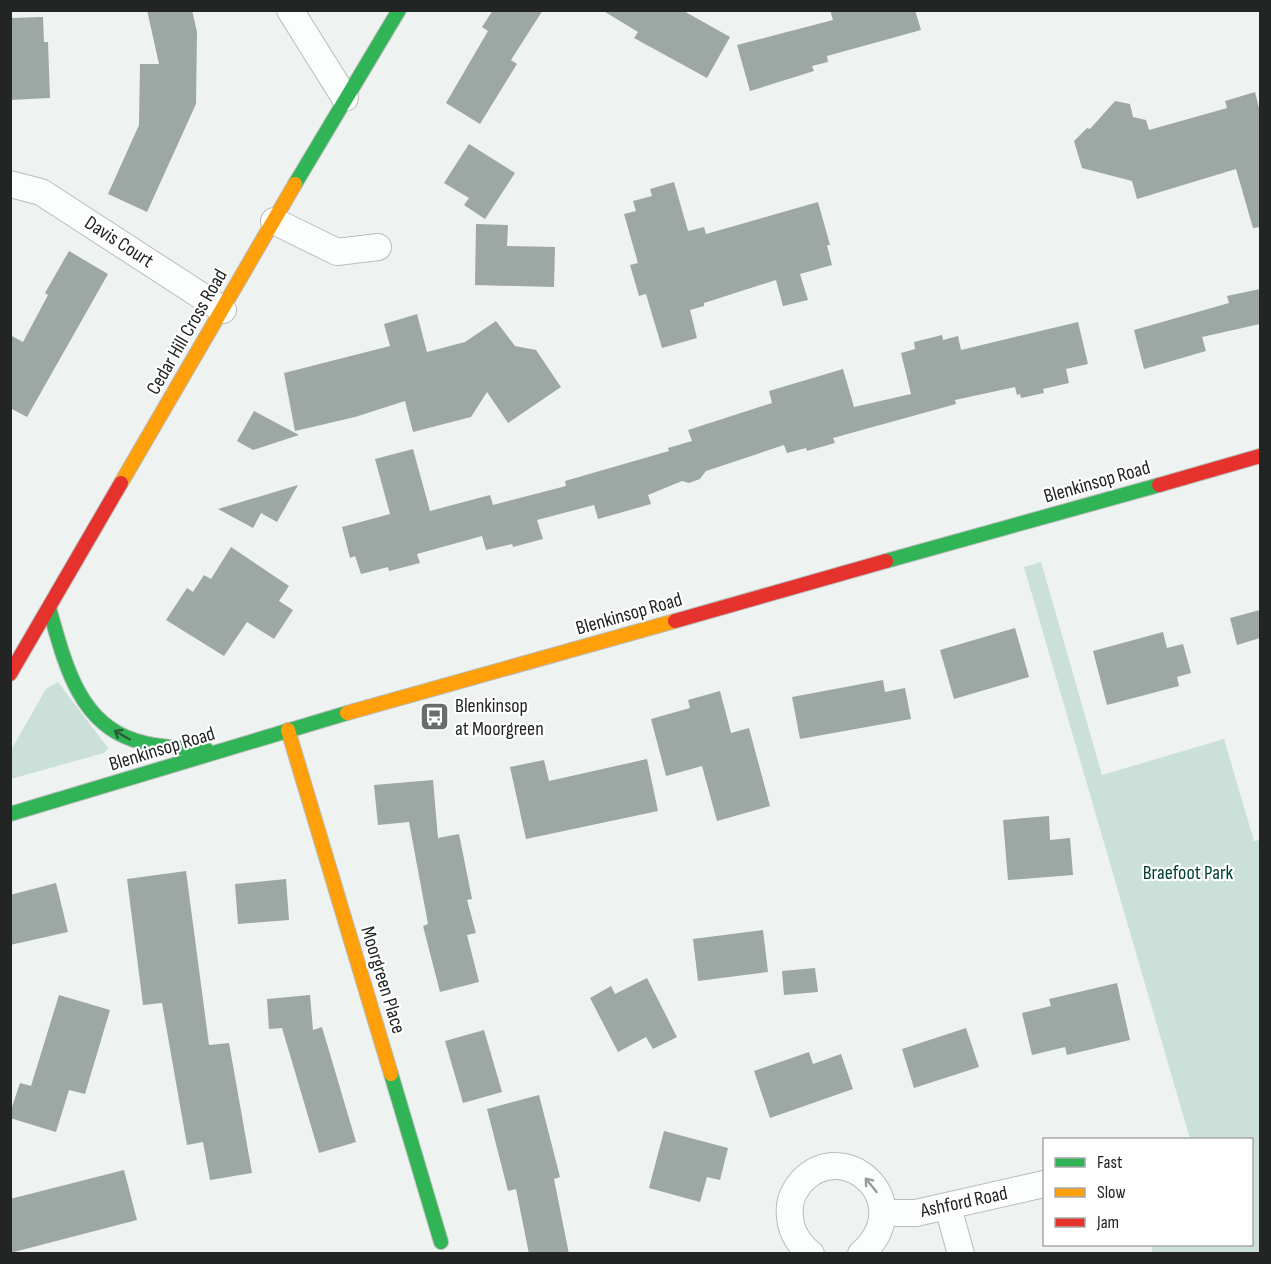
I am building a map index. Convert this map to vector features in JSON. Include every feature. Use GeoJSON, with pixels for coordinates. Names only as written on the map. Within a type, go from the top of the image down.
{"type":"FeatureCollection","features":[{"type":"Feature","properties":{"kind":"street"},"geometry":{"type":"LineString","coordinates":[[290,10],[345,98]]}},
{"type":"Feature","properties":{"kind":"street","name":"Cedar Hill Cross Road"},"geometry":{"type":"LineString","coordinates":[[10,674],[345,98],[399,10]]}},
{"type":"Feature","properties":{"kind":"street","name":"Davis Court"},"geometry":{"type":"LineString","coordinates":[[10,184],[41,192],[223,310]]}},
{"type":"Feature","properties":{"kind":"street"},"geometry":{"type":"LineString","coordinates":[[274,221],[337,252],[378,247]]}},
{"type":"Feature","properties":{"kind":"street","name":"Blenkinsop Road"},"geometry":{"type":"LineString","coordinates":[[10,814],[288,730],[1260,456]]}},
{"type":"Feature","properties":{"kind":"street"},"geometry":{"type":"LineString","coordinates":[[49,608],[78,693],[99,719],[130,740],[221,751]]}},
{"type":"Feature","properties":{"kind":"street","name":"Moorgreen Place"},"geometry":{"type":"LineString","coordinates":[[288,730],[441,1242]]}},
{"type":"Feature","properties":{"kind":"street"},"geometry":{"type":"LineString","coordinates":[[811,1254],[792,1232],[789,1216],[790,1200],[797,1186],[807,1176],[820,1169],[835,1166],[850,1168],[863,1175],[874,1185],[880,1199],[883,1213],[880,1229],[872,1243],[861,1254]]}},
{"type":"Feature","properties":{"kind":"street","name":"Ashford Road"},"geometry":{"type":"LineString","coordinates":[[883,1213],[916,1213],[1043,1184]]}},
{"type":"Feature","properties":{"kind":"street"},"geometry":{"type":"LineString","coordinates":[[948,1207],[961,1254]]}},
{"type":"Feature","properties":{"kind":"green space","name":"Braefoot Park"},"geometry":{"type":"Polygon","coordinates":[[[1041,562],[1102,775],[1224,739],[1254,841],[1260,840],[1260,1253],[1153,1253],[1151,1246],[1253,1246],[1253,1138],[1190,1138],[1024,567],[1041,562]]]}},
{"type":"Feature","properties":{"kind":"green space"},"geometry":{"type":"Polygon","coordinates":[[[58,682],[108,748],[104,753],[11,779],[11,750],[46,689],[58,682]]]}},
{"type":"Feature","properties":{"kind":"building"},"geometry":{"type":"Polygon","coordinates":[[[147,10],[192,10],[197,32],[196,104],[147,212],[108,194],[139,125],[140,64],[159,64],[147,10]]]}},
{"type":"Feature","properties":{"kind":"building"},"geometry":{"type":"Polygon","coordinates":[[[493,10],[543,10],[511,60],[517,64],[480,124],[446,103],[488,31],[482,27],[493,10]]]}},
{"type":"Feature","properties":{"kind":"building"},"geometry":{"type":"Polygon","coordinates":[[[602,10],[682,10],[730,37],[707,78],[634,38],[638,32],[602,10]]]}},
{"type":"Feature","properties":{"kind":"building"},"geometry":{"type":"Polygon","coordinates":[[[830,10],[915,10],[921,30],[827,56],[828,62],[812,66],[814,71],[750,91],[737,45],[833,20],[830,10]]]}},
{"type":"Feature","properties":{"kind":"building"},"geometry":{"type":"Polygon","coordinates":[[[43,17],[44,42],[48,42],[50,98],[10,100],[10,18],[43,17]]]}},
{"type":"Feature","properties":{"kind":"building"},"geometry":{"type":"Polygon","coordinates":[[[1255,92],[1260,112],[1260,227],[1253,228],[1236,169],[1137,199],[1132,181],[1082,168],[1074,141],[1087,128],[1090,129],[1115,101],[1130,104],[1133,117],[1146,120],[1149,130],[1227,108],[1225,101],[1255,92]]]}},
{"type":"Feature","properties":{"kind":"building"},"geometry":{"type":"Polygon","coordinates":[[[469,144],[515,173],[485,219],[464,205],[469,198],[444,183],[469,144]]]}},
{"type":"Feature","properties":{"kind":"building"},"geometry":{"type":"Polygon","coordinates":[[[674,182],[688,231],[704,227],[706,234],[818,202],[830,245],[827,245],[832,265],[800,274],[808,300],[783,306],[776,280],[704,303],[704,306],[690,310],[697,338],[662,348],[646,294],[639,296],[630,265],[638,263],[624,214],[636,211],[633,201],[652,196],[650,189],[674,182]]]}},
{"type":"Feature","properties":{"kind":"building"},"geometry":{"type":"Polygon","coordinates":[[[476,224],[508,225],[507,246],[555,247],[554,287],[475,285],[476,224]]]}},
{"type":"Feature","properties":{"kind":"building"},"geometry":{"type":"Polygon","coordinates":[[[69,251],[108,274],[27,417],[10,408],[10,335],[23,342],[48,295],[45,293],[69,251]]]}},
{"type":"Feature","properties":{"kind":"building"},"geometry":{"type":"Polygon","coordinates":[[[1260,289],[1260,324],[1202,337],[1206,351],[1144,369],[1134,330],[1229,303],[1227,296],[1260,289]]]}},
{"type":"Feature","properties":{"kind":"building"},"geometry":{"type":"Polygon","coordinates":[[[417,314],[427,352],[465,342],[496,321],[515,346],[536,350],[561,387],[508,423],[487,392],[471,417],[413,432],[405,401],[355,417],[295,431],[284,373],[390,346],[384,324],[417,314]]]}},
{"type":"Feature","properties":{"kind":"building"},"geometry":{"type":"Polygon","coordinates":[[[1078,322],[1088,364],[1066,369],[1069,383],[1043,389],[1044,393],[1021,398],[1020,394],[1017,395],[1015,387],[955,400],[956,404],[833,438],[835,443],[807,451],[806,448],[787,453],[784,445],[706,471],[700,479],[689,483],[682,481],[648,495],[651,504],[598,519],[594,505],[537,520],[543,539],[513,547],[512,544],[486,550],[482,536],[417,554],[420,563],[389,571],[388,567],[361,574],[355,556],[350,558],[342,527],[390,514],[375,459],[413,449],[430,511],[490,495],[493,505],[566,486],[565,481],[669,451],[668,448],[692,441],[688,430],[772,403],[769,391],[843,369],[854,407],[911,394],[901,353],[915,349],[914,342],[942,335],[943,340],[958,336],[961,350],[1078,322]]]}},
{"type":"Feature","properties":{"kind":"building"},"geometry":{"type":"Polygon","coordinates":[[[254,411],[299,435],[253,450],[237,441],[254,411]]]}},
{"type":"Feature","properties":{"kind":"building"},"geometry":{"type":"Polygon","coordinates":[[[298,485],[277,522],[261,513],[253,528],[218,509],[298,485]]]}},
{"type":"Feature","properties":{"kind":"building"},"geometry":{"type":"Polygon","coordinates":[[[231,547],[289,586],[279,601],[293,610],[274,639],[247,622],[224,656],[166,620],[187,588],[193,592],[204,575],[211,579],[231,547]]]}},
{"type":"Feature","properties":{"kind":"building"},"geometry":{"type":"Polygon","coordinates":[[[1260,610],[1260,638],[1237,645],[1230,618],[1260,610]]]}},
{"type":"Feature","properties":{"kind":"building"},"geometry":{"type":"Polygon","coordinates":[[[1015,628],[1029,677],[954,699],[940,650],[1015,628]]]}},
{"type":"Feature","properties":{"kind":"building"},"geometry":{"type":"Polygon","coordinates":[[[1163,632],[1167,648],[1183,644],[1191,673],[1177,677],[1179,686],[1107,705],[1093,651],[1163,632]]]}},
{"type":"Feature","properties":{"kind":"building"},"geometry":{"type":"Polygon","coordinates":[[[883,680],[885,692],[905,688],[911,719],[800,739],[792,697],[883,680]]]}},
{"type":"Feature","properties":{"kind":"building"},"geometry":{"type":"Polygon","coordinates":[[[720,691],[731,733],[749,728],[770,806],[717,821],[702,766],[666,776],[651,719],[690,708],[688,700],[720,691]]]}},
{"type":"Feature","properties":{"kind":"building"},"geometry":{"type":"Polygon","coordinates":[[[647,759],[658,811],[526,839],[510,767],[544,760],[549,781],[647,759]]]}},
{"type":"Feature","properties":{"kind":"building"},"geometry":{"type":"Polygon","coordinates":[[[433,780],[438,838],[459,834],[472,899],[467,900],[476,933],[467,935],[479,982],[440,992],[423,926],[428,924],[409,822],[378,825],[374,785],[433,780]]]}},
{"type":"Feature","properties":{"kind":"building"},"geometry":{"type":"Polygon","coordinates":[[[1049,816],[1050,840],[1070,838],[1073,875],[1008,880],[1003,820],[1049,816]]]}},
{"type":"Feature","properties":{"kind":"building"},"geometry":{"type":"Polygon","coordinates":[[[186,871],[209,1045],[229,1043],[252,1173],[210,1180],[203,1142],[187,1145],[162,1003],[143,1005],[127,879],[186,871]]]}},
{"type":"Feature","properties":{"kind":"building"},"geometry":{"type":"Polygon","coordinates":[[[286,879],[289,920],[238,924],[235,884],[286,879]]]}},
{"type":"Feature","properties":{"kind":"building"},"geometry":{"type":"Polygon","coordinates":[[[56,883],[68,932],[10,945],[10,895],[56,883]]]}},
{"type":"Feature","properties":{"kind":"building"},"geometry":{"type":"Polygon","coordinates":[[[763,930],[768,972],[698,981],[693,939],[763,930]]]}},
{"type":"Feature","properties":{"kind":"building"},"geometry":{"type":"Polygon","coordinates":[[[815,968],[818,992],[784,995],[782,971],[815,968]]]}},
{"type":"Feature","properties":{"kind":"building"},"geometry":{"type":"Polygon","coordinates":[[[647,978],[677,1037],[653,1049],[646,1037],[618,1052],[590,998],[611,986],[615,994],[647,978]]]}},
{"type":"Feature","properties":{"kind":"building"},"geometry":{"type":"Polygon","coordinates":[[[1117,983],[1130,1040],[1067,1055],[1065,1047],[1032,1055],[1022,1013],[1051,1006],[1049,999],[1117,983]]]}},
{"type":"Feature","properties":{"kind":"building"},"geometry":{"type":"Polygon","coordinates":[[[59,995],[110,1010],[85,1094],[69,1090],[56,1132],[10,1118],[10,1113],[20,1083],[31,1086],[59,995]]]}},
{"type":"Feature","properties":{"kind":"building"},"geometry":{"type":"Polygon","coordinates":[[[310,995],[313,1030],[322,1027],[356,1142],[319,1153],[282,1028],[269,1029],[267,999],[310,995]]]}},
{"type":"Feature","properties":{"kind":"building"},"geometry":{"type":"Polygon","coordinates":[[[966,1028],[979,1067],[914,1088],[902,1049],[966,1028]]]}},
{"type":"Feature","properties":{"kind":"building"},"geometry":{"type":"Polygon","coordinates":[[[484,1030],[502,1092],[463,1103],[445,1041],[484,1030]]]}},
{"type":"Feature","properties":{"kind":"building"},"geometry":{"type":"Polygon","coordinates":[[[809,1052],[813,1064],[841,1054],[853,1089],[770,1118],[754,1071],[809,1052]]]}},
{"type":"Feature","properties":{"kind":"building"},"geometry":{"type":"Polygon","coordinates":[[[539,1095],[560,1177],[554,1179],[569,1254],[529,1254],[516,1189],[508,1191],[487,1109],[539,1095]]]}},
{"type":"Feature","properties":{"kind":"building"},"geometry":{"type":"Polygon","coordinates":[[[664,1131],[728,1148],[720,1180],[707,1177],[700,1202],[649,1188],[664,1131]]]}},
{"type":"Feature","properties":{"kind":"building"},"geometry":{"type":"Polygon","coordinates":[[[124,1170],[137,1220],[10,1253],[10,1199],[124,1170]]]}},
{"type":"Feature","properties":{"kind":"traffic: fast"},"geometry":{"type":"LineString","coordinates":[[295,184],[399,10]]}},
{"type":"Feature","properties":{"kind":"traffic: fast"},"geometry":{"type":"LineString","coordinates":[[886,561],[1159,485]]}},
{"type":"Feature","properties":{"kind":"traffic: fast"},"geometry":{"type":"LineString","coordinates":[[49,608],[67,667],[86,704],[99,719],[115,731],[143,743],[207,750]]}},
{"type":"Feature","properties":{"kind":"traffic: fast"},"geometry":{"type":"LineString","coordinates":[[10,814],[347,713]]}},
{"type":"Feature","properties":{"kind":"traffic: fast"},"geometry":{"type":"LineString","coordinates":[[391,1074],[441,1242]]}},
{"type":"Feature","properties":{"kind":"traffic: slow"},"geometry":{"type":"LineString","coordinates":[[121,483],[295,184]]}},
{"type":"Feature","properties":{"kind":"traffic: slow"},"geometry":{"type":"LineString","coordinates":[[347,713],[675,621]]}},
{"type":"Feature","properties":{"kind":"traffic: slow"},"geometry":{"type":"LineString","coordinates":[[288,730],[391,1074]]}},
{"type":"Feature","properties":{"kind":"traffic: jam"},"geometry":{"type":"LineString","coordinates":[[1159,485],[1260,456]]}},
{"type":"Feature","properties":{"kind":"traffic: jam"},"geometry":{"type":"LineString","coordinates":[[10,674],[121,483]]}},
{"type":"Feature","properties":{"kind":"traffic: jam"},"geometry":{"type":"LineString","coordinates":[[675,621],[886,561]]}},
{"type":"Feature","properties":{"kind":"place","name":"Blenkinsop at Moorgreen"},"geometry":{"type":"Point","coordinates":[434,717]}}]}
